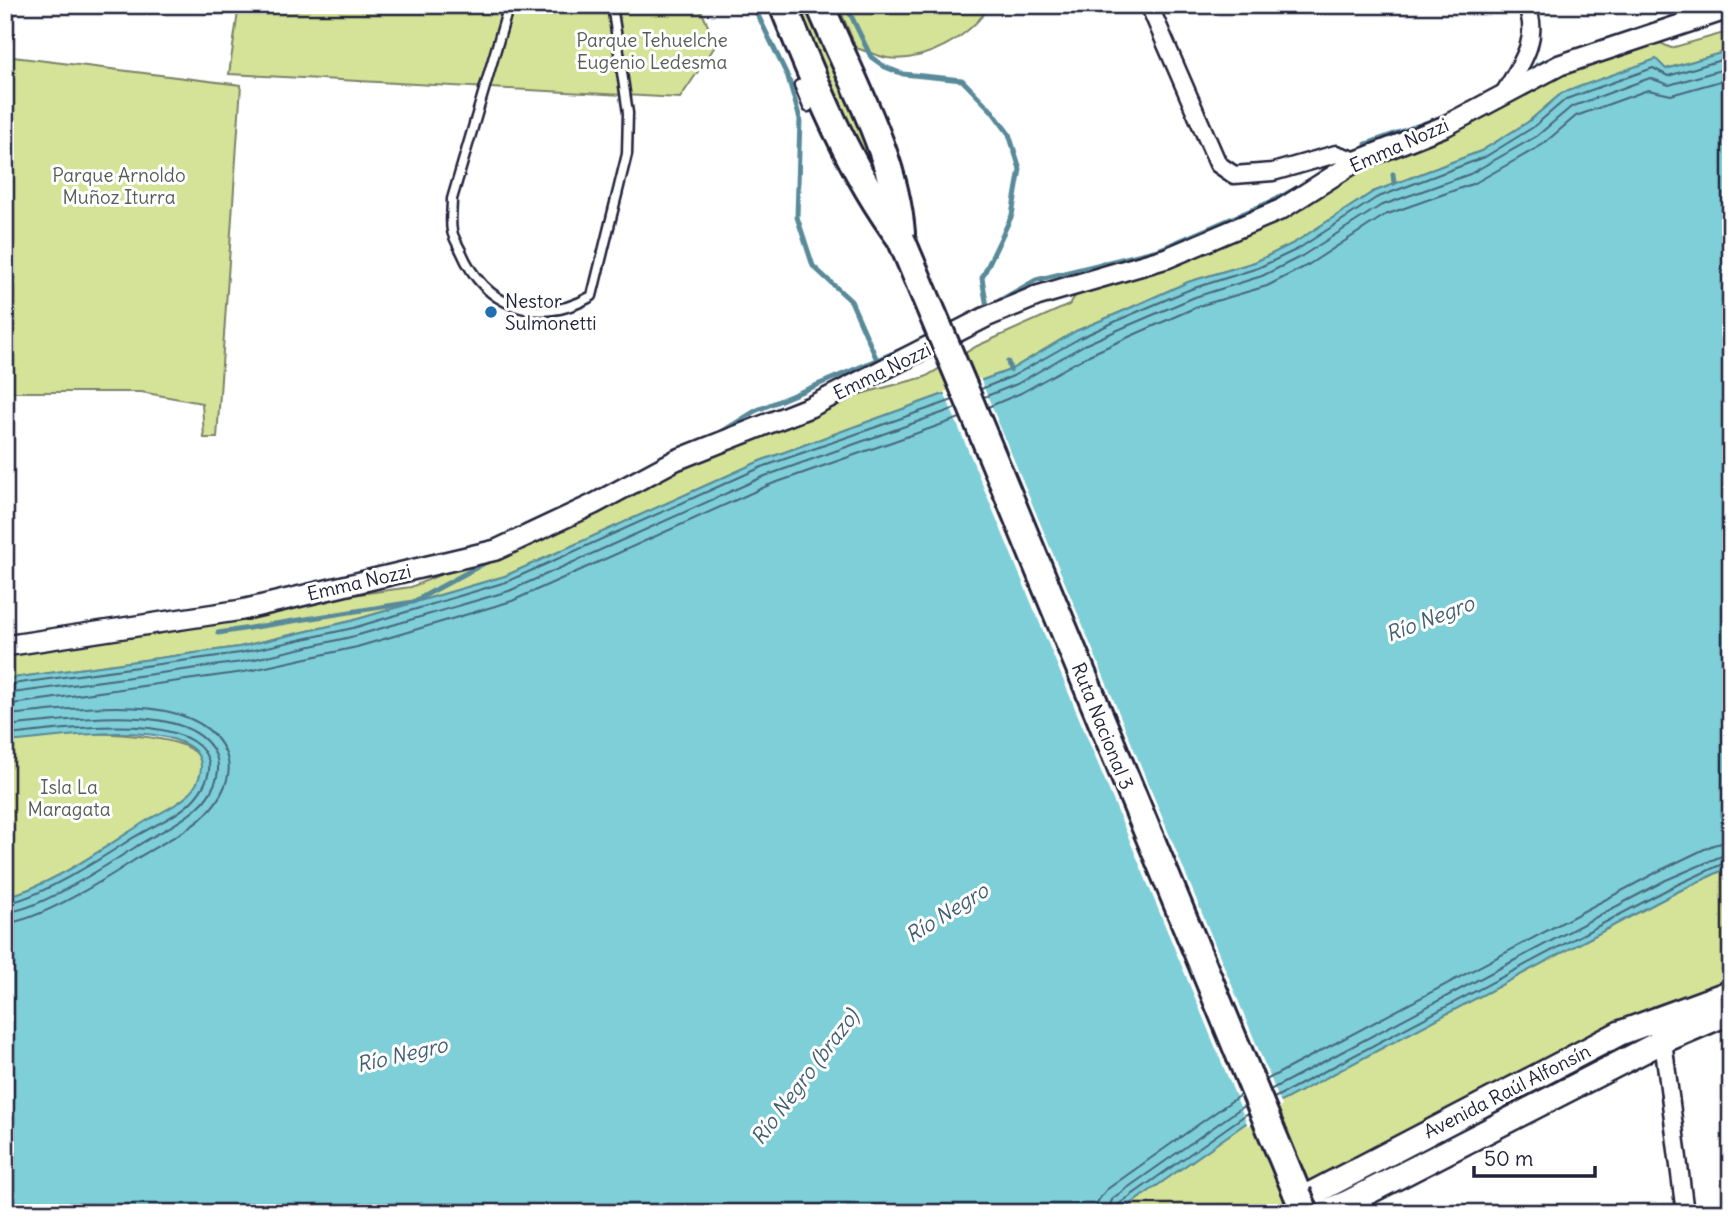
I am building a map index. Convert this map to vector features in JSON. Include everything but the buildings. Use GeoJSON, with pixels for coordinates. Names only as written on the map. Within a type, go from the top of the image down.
{"type":"FeatureCollection","features":[{"type":"Feature","properties":{"kind":"highway"},"geometry":{"type":"LineString","coordinates":[[783,5],[823,104],[884,215],[901,239]]}},
{"type":"Feature","properties":{"kind":"highway"},"geometry":{"type":"LineString","coordinates":[[820,5],[883,158],[899,207],[901,239]]}},
{"type":"Feature","properties":{"kind":"highway","name":"Ruta Nacional 3"},"geometry":{"type":"LineString","coordinates":[[901,239],[1305,1213]]}},
{"type":"Feature","properties":{"kind":"main road","name":"Avenida Raúl Alfonsín"},"geometry":{"type":"LineString","coordinates":[[1322,1213],[1347,1203],[1731,992]]}},
{"type":"Feature","properties":{"kind":"main road","name":"Avenida Raúl Alfonsín"},"geometry":{"type":"LineString","coordinates":[[1295,1213],[1313,1193],[1573,1057],[1731,1012]]}},
{"type":"Feature","properties":{"kind":"street"},"geometry":{"type":"LineString","coordinates":[[1149,5],[1219,164],[1234,175],[1273,172],[1336,155],[1357,161]]}},
{"type":"Feature","properties":{"kind":"street"},"geometry":{"type":"LineString","coordinates":[[1503,96],[1528,51],[1533,34],[1526,5]]}},
{"type":"Feature","properties":{"kind":"street","name":"Emma Nozzi"},"geometry":{"type":"LineString","coordinates":[[5,646],[242,610],[496,550],[594,504],[676,460],[810,407],[986,317],[1037,296],[1167,258],[1280,210],[1357,161],[1445,126],[1560,65],[1731,8]]}},
{"type":"Feature","properties":{"kind":"street"},"geometry":{"type":"LineString","coordinates":[[1657,1032],[1685,1213]]}},
{"type":"Feature","properties":{"kind":"lane"},"geometry":{"type":"LineString","coordinates":[[509,5],[452,199],[452,231],[469,270],[492,294],[511,307],[550,312],[576,305],[592,296],[627,154],[628,113],[612,5]]}},
{"type":"Feature","properties":{"kind":"lane"},"geometry":{"type":"LineString","coordinates":[[808,107],[799,85],[813,80]]}},
{"type":"Feature","properties":{"kind":"green space","name":"Parque Tehuelche Eugenio Ledesma"},"geometry":{"type":"Polygon","coordinates":[[[239,5],[699,5],[716,45],[680,98],[229,74],[239,5]]]}},
{"type":"Feature","properties":{"kind":"green space"},"geometry":{"type":"Polygon","coordinates":[[[797,5],[809,5],[868,144],[870,154],[864,157],[857,150],[797,5]]]}},
{"type":"Feature","properties":{"kind":"green space"},"geometry":{"type":"Polygon","coordinates":[[[838,5],[990,5],[971,27],[945,45],[916,56],[887,58],[856,48],[838,5]]]}},
{"type":"Feature","properties":{"kind":"green space"},"geometry":{"type":"Polygon","coordinates":[[[1731,31],[1731,50],[1666,69],[1562,93],[1528,122],[1481,151],[1373,192],[1294,243],[1255,262],[1188,282],[1076,331],[1010,370],[760,461],[505,576],[351,621],[239,647],[5,679],[5,654],[227,621],[345,596],[411,587],[589,512],[810,407],[925,377],[977,346],[1069,305],[1081,288],[1368,163],[1564,72],[1654,40],[1671,48],[1731,31]]]}},
{"type":"Feature","properties":{"kind":"green space","name":"Parque Arnoldo Muñoz Iturra"},"geometry":{"type":"Polygon","coordinates":[[[5,56],[241,85],[217,438],[204,438],[202,403],[141,392],[5,392],[5,56]]]}},
{"type":"Feature","properties":{"kind":"green space","name":"Isla La Maragata"},"geometry":{"type":"Polygon","coordinates":[[[84,733],[122,734],[171,741],[190,749],[202,760],[202,775],[187,796],[167,811],[53,878],[5,897],[5,742],[84,733]]]}},
{"type":"Feature","properties":{"kind":"green space"},"geometry":{"type":"Polygon","coordinates":[[[1731,866],[1731,979],[1654,1006],[1605,1029],[1297,1193],[1271,1213],[1118,1213],[1263,1111],[1731,866]]]}},
{"type":"Feature","properties":{"kind":"water"},"geometry":{"type":"Polygon","coordinates":[[[1731,50],[1731,866],[1263,1111],[1118,1213],[5,1213],[5,897],[23,892],[59,875],[178,803],[197,783],[201,768],[198,755],[185,744],[167,737],[146,734],[97,734],[5,742],[5,679],[239,647],[351,621],[505,576],[760,461],[1010,370],[1076,331],[1188,282],[1255,262],[1294,243],[1373,192],[1481,151],[1528,122],[1562,93],[1656,59],[1666,69],[1731,50]]]}},
{"type":"Feature","properties":{"kind":"pier"},"geometry":{"type":"Polygon","coordinates":[[[980,378],[1282,1106],[1248,1126],[944,392],[980,378]]]}},
{"type":"Feature","properties":{"kind":"waterway"},"geometry":{"type":"LineString","coordinates":[[753,5],[788,77],[800,119],[797,217],[813,266],[851,301],[877,360]]}},
{"type":"Feature","properties":{"kind":"waterway"},"geometry":{"type":"LineString","coordinates":[[846,5],[871,57],[885,67],[903,74],[962,80],[992,111],[1009,134],[1020,169],[1012,215],[982,278],[987,307]]}},
{"type":"Feature","properties":{"kind":"waterway"},"geometry":{"type":"LineString","coordinates":[[1603,41],[1697,9]]}},
{"type":"Feature","properties":{"kind":"waterway"},"geometry":{"type":"LineString","coordinates":[[1537,65],[1551,59]]}},
{"type":"Feature","properties":{"kind":"waterway"},"geometry":{"type":"LineString","coordinates":[[1366,144],[1439,118]]}},
{"type":"Feature","properties":{"kind":"waterway"},"geometry":{"type":"LineString","coordinates":[[1393,174],[1394,183]]}},
{"type":"Feature","properties":{"kind":"waterway"},"geometry":{"type":"LineString","coordinates":[[990,306],[1036,280],[1158,250],[1277,199],[1302,185]]}},
{"type":"Feature","properties":{"kind":"waterway"},"geometry":{"type":"LineString","coordinates":[[718,434],[755,411],[903,349]]}},
{"type":"Feature","properties":{"kind":"waterway"},"geometry":{"type":"LineString","coordinates":[[1008,362],[1010,370]]}},
{"type":"Feature","properties":{"kind":"waterway"},"geometry":{"type":"LineString","coordinates":[[218,633],[413,602],[492,559]]}},
{"type":"Feature","properties":{"kind":"place","name":"Nestor Sulmonetti"},"geometry":{"type":"Point","coordinates":[491,312]}},
{"type":"Feature","properties":{"kind":"water label","name":"Río Negro"},"geometry":{"type":"Point","coordinates":[1430,619]}},
{"type":"Feature","properties":{"kind":"water label","name":"Río Negro"},"geometry":{"type":"Point","coordinates":[947,913]}},
{"type":"Feature","properties":{"kind":"water label","name":"Río Negro"},"geometry":{"type":"Point","coordinates":[402,1055]}},
{"type":"Feature","properties":{"kind":"water label","name":"Río Negro (brazo)"},"geometry":{"type":"Point","coordinates":[805,1077]}}]}
